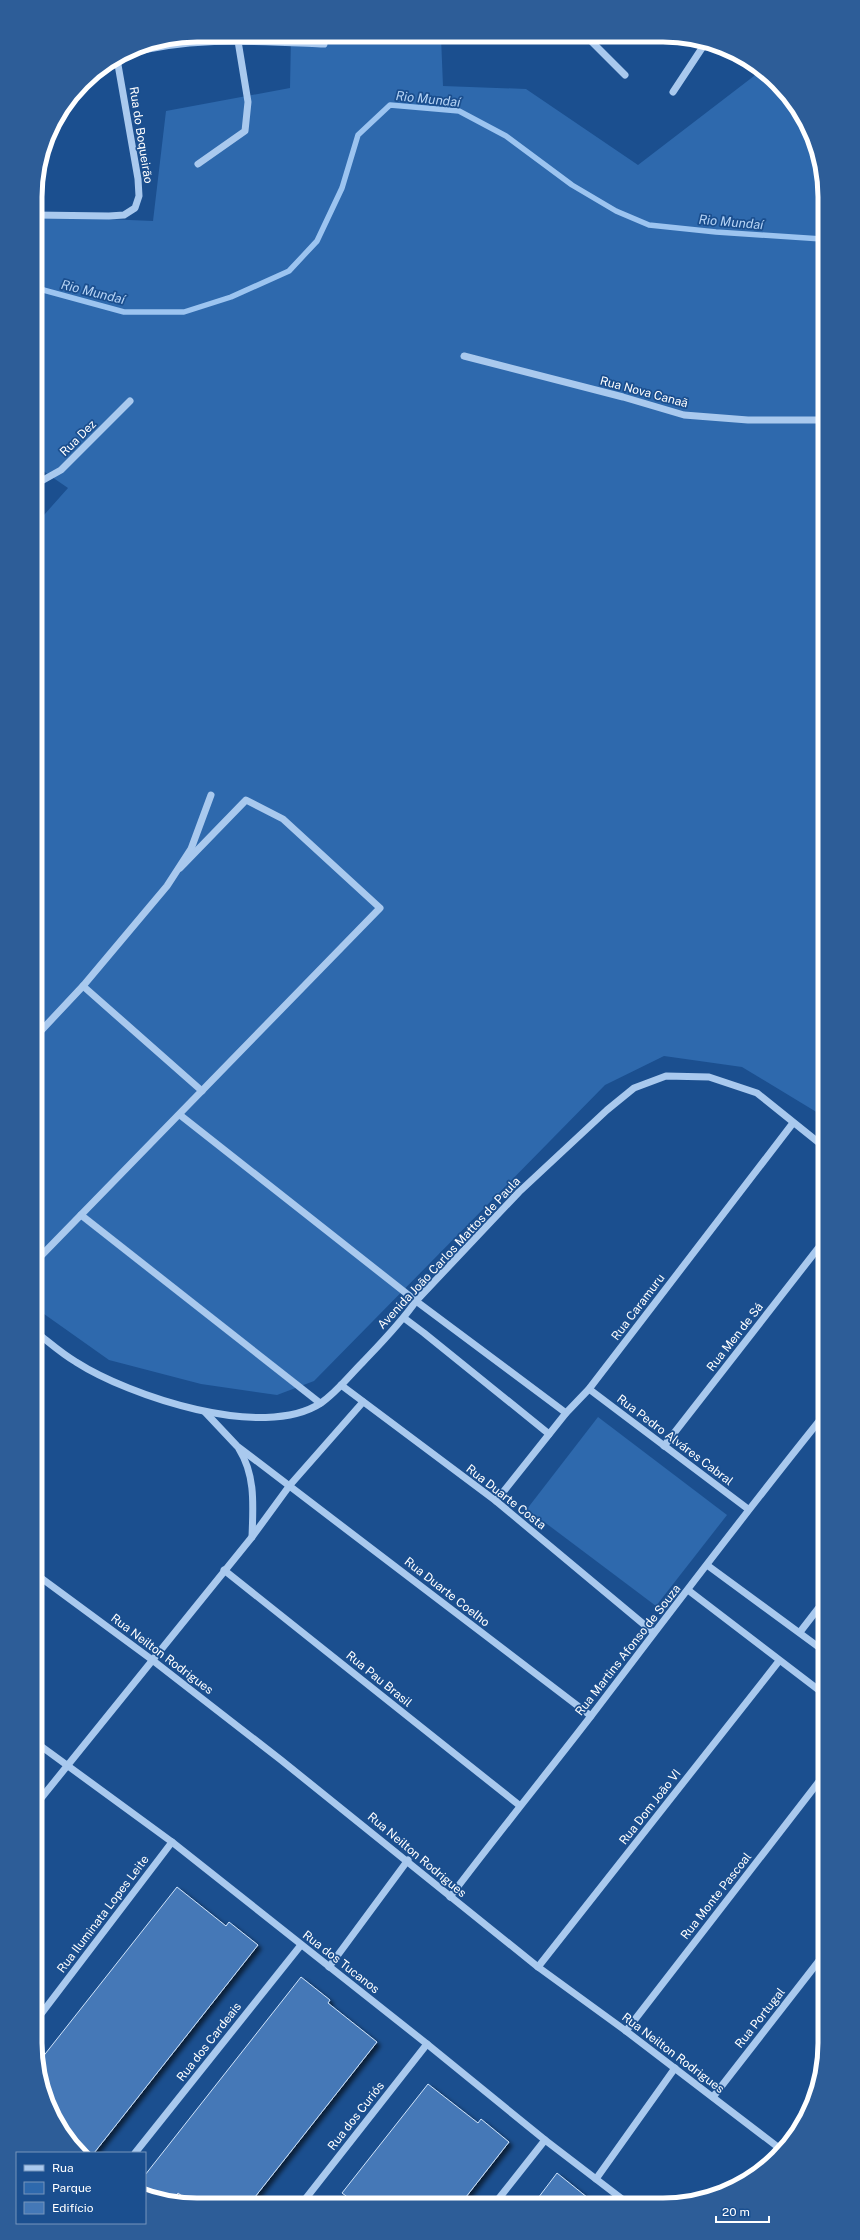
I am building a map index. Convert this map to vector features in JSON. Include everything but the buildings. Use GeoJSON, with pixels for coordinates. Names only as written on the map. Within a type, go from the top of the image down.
{"type":"FeatureCollection","features":[{"type":"Feature","properties":{"kind":"street"},"geometry":{"type":"LineString","coordinates":[[168,45],[189,42]]}},
{"type":"Feature","properties":{"kind":"street"},"geometry":{"type":"LineString","coordinates":[[198,164],[245,131],[248,102],[238,42]]}},
{"type":"Feature","properties":{"kind":"street"},"geometry":{"type":"LineString","coordinates":[[307,42],[324,44]]}},
{"type":"Feature","properties":{"kind":"street"},"geometry":{"type":"LineString","coordinates":[[592,42],[625,75]]}},
{"type":"Feature","properties":{"kind":"street"},"geometry":{"type":"LineString","coordinates":[[673,92],[703,47]]}},
{"type":"Feature","properties":{"kind":"street","name":"Rua do Boqueirão"},"geometry":{"type":"LineString","coordinates":[[42,215],[124,215],[135,208],[139,196],[138,179],[118,64]]}},
{"type":"Feature","properties":{"kind":"street","name":"Rua Nova Canaã"},"geometry":{"type":"LineString","coordinates":[[464,356],[624,397],[684,416],[748,420],[818,420]]}},
{"type":"Feature","properties":{"kind":"street","name":"Rua Dez"},"geometry":{"type":"LineString","coordinates":[[42,480],[61,470],[130,401]]}},
{"type":"Feature","properties":{"kind":"street"},"geometry":{"type":"LineString","coordinates":[[42,1031],[83,986],[167,886],[180,868],[191,849],[211,794]]}},
{"type":"Feature","properties":{"kind":"street"},"geometry":{"type":"LineString","coordinates":[[42,1255],[180,1115],[380,908],[283,819],[246,800],[180,868]]}},
{"type":"Feature","properties":{"kind":"street"},"geometry":{"type":"LineString","coordinates":[[83,986],[202,1091]]}},
{"type":"Feature","properties":{"kind":"street","name":"Avenida João Carlos Mattos de Paula"},"geometry":{"type":"LineString","coordinates":[[42,1337],[76,1362],[111,1381],[156,1398],[205,1412],[255,1417],[294,1413],[320,1403],[341,1385],[404,1318],[416,1301],[519,1192],[634,1088],[666,1076],[709,1077],[757,1093],[818,1142]]}},
{"type":"Feature","properties":{"kind":"street"},"geometry":{"type":"LineString","coordinates":[[180,1115],[416,1301],[566,1413]]}},
{"type":"Feature","properties":{"kind":"street","name":"Rua Caramuru"},"geometry":{"type":"LineString","coordinates":[[496,1501],[566,1413],[589,1389],[793,1123]]}},
{"type":"Feature","properties":{"kind":"street"},"geometry":{"type":"LineString","coordinates":[[81,1215],[320,1403]]}},
{"type":"Feature","properties":{"kind":"street","name":"Rua Men de Sá"},"geometry":{"type":"LineString","coordinates":[[664,1446],[818,1248]]}},
{"type":"Feature","properties":{"kind":"street"},"geometry":{"type":"LineString","coordinates":[[404,1318],[549,1434]]}},
{"type":"Feature","properties":{"kind":"street","name":"Rua Duarte Costa"},"geometry":{"type":"LineString","coordinates":[[341,1385],[496,1501],[653,1632]]}},
{"type":"Feature","properties":{"kind":"street","name":"Rua Pedro Alváres Cabral"},"geometry":{"type":"LineString","coordinates":[[589,1389],[748,1509]]}},
{"type":"Feature","properties":{"kind":"street"},"geometry":{"type":"LineString","coordinates":[[42,1797],[151,1659],[252,1537],[290,1485],[363,1402]]}},
{"type":"Feature","properties":{"kind":"street"},"geometry":{"type":"LineString","coordinates":[[205,1412],[237,1446],[247,1462],[252,1482],[252,1537]]}},
{"type":"Feature","properties":{"kind":"street","name":"Rua Martins Afonso de Souza"},"geometry":{"type":"LineString","coordinates":[[450,1897],[519,1806],[591,1716],[653,1632],[688,1590],[748,1509],[818,1422]]}},
{"type":"Feature","properties":{"kind":"street","name":"Rua Duarte Coelho"},"geometry":{"type":"LineString","coordinates":[[237,1446],[591,1716]]}},
{"type":"Feature","properties":{"kind":"street"},"geometry":{"type":"LineString","coordinates":[[707,1565],[818,1646]]}},
{"type":"Feature","properties":{"kind":"street","name":"Rua Pau Brasil"},"geometry":{"type":"LineString","coordinates":[[224,1570],[519,1806]]}},
{"type":"Feature","properties":{"kind":"street","name":"Rua Neilton Rodrigues"},"geometry":{"type":"LineString","coordinates":[[42,1579],[151,1659],[408,1860],[450,1897],[538,1967],[626,2031],[778,2147]]}},
{"type":"Feature","properties":{"kind":"street"},"geometry":{"type":"LineString","coordinates":[[688,1590],[818,1690]]}},
{"type":"Feature","properties":{"kind":"street"},"geometry":{"type":"LineString","coordinates":[[800,1632],[818,1609]]}},
{"type":"Feature","properties":{"kind":"street","name":"Rua Dom João VI"},"geometry":{"type":"LineString","coordinates":[[538,1967],[779,1661]]}},
{"type":"Feature","properties":{"kind":"street","name":"Rua dos Tucanos"},"geometry":{"type":"LineString","coordinates":[[42,1747],[172,1842],[427,2044],[545,2140],[621,2198]]}},
{"type":"Feature","properties":{"kind":"street","name":"Rua Monte Pascoal"},"geometry":{"type":"LineString","coordinates":[[626,2031],[818,1783]]}},
{"type":"Feature","properties":{"kind":"street","name":"Rua Iluminata Lopes Leite"},"geometry":{"type":"LineString","coordinates":[[42,2013],[172,1842]]}},
{"type":"Feature","properties":{"kind":"street"},"geometry":{"type":"LineString","coordinates":[[330,1967],[408,1860]]}},
{"type":"Feature","properties":{"kind":"street","name":"Rua dos Cardeais"},"geometry":{"type":"LineString","coordinates":[[136,2152],[301,1945]]}},
{"type":"Feature","properties":{"kind":"street","name":"Rua Portugal"},"geometry":{"type":"LineString","coordinates":[[713,2097],[818,1961]]}},
{"type":"Feature","properties":{"kind":"street","name":"Rua dos Curiós"},"geometry":{"type":"LineString","coordinates":[[306,2198],[427,2044]]}},
{"type":"Feature","properties":{"kind":"street"},"geometry":{"type":"LineString","coordinates":[[596,2179],[675,2068]]}},
{"type":"Feature","properties":{"kind":"street"},"geometry":{"type":"LineString","coordinates":[[499,2198],[545,2140]]}},
{"type":"Feature","properties":{"kind":"green space"},"geometry":{"type":"Polygon","coordinates":[[[291,42],[441,42],[443,86],[526,89],[638,165],[756,73],[773,87],[792,111],[802,129],[813,157],[818,187],[818,1113],[742,1067],[664,1056],[605,1085],[314,1381],[277,1395],[201,1384],[109,1360],[42,1313],[42,517],[68,488],[42,470],[42,216],[153,221],[166,111],[290,88],[291,42]]]}},
{"type":"Feature","properties":{"kind":"green space"},"geometry":{"type":"Polygon","coordinates":[[[598,1417],[727,1515],[656,1606],[527,1509],[598,1417]]]}},
{"type":"Feature","properties":{"kind":"waterway","name":"Rio Mundaí"},"geometry":{"type":"LineString","coordinates":[[42,290],[124,312],[184,312],[231,297],[289,271],[317,241],[342,188],[358,135],[390,105],[459,111],[506,136],[572,185],[616,211],[649,225],[716,232],[818,239]]}}]}
